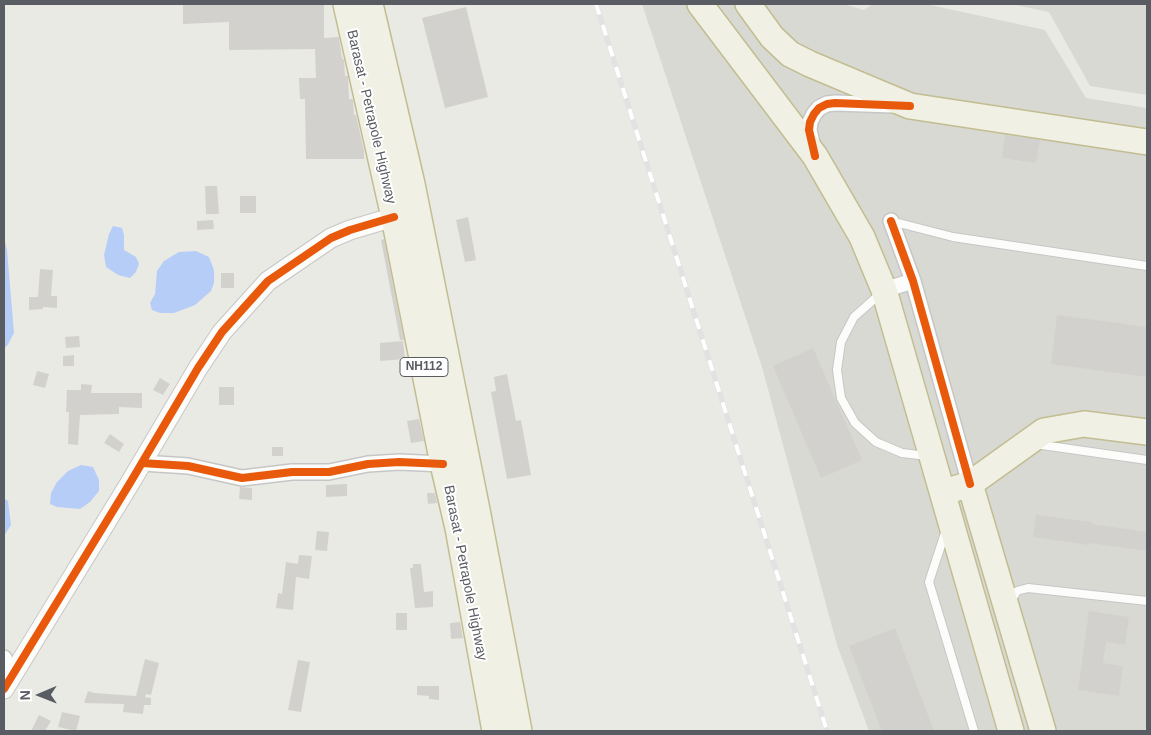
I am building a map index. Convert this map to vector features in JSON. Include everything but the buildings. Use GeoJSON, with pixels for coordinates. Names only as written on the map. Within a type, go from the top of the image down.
{"type":"FeatureCollection","features":[{"type":"Feature","properties":{"kind":"highway","name":"Barasat - Petrapole Highway"},"geometry":{"type":"LineString","coordinates":[[346,4],[394,217],[443,464],[458,528],[495,731]]}},
{"type":"Feature","properties":{"kind":"highway","name":"Barasat - Petrapole Highway"},"geometry":{"type":"LineString","coordinates":[[370,4],[412,184],[519,731]]}},
{"type":"Feature","properties":{"kind":"highway"},"geometry":{"type":"LineString","coordinates":[[700,4],[815,156],[862,237],[884,290],[1011,731]]}},
{"type":"Feature","properties":{"kind":"highway"},"geometry":{"type":"LineString","coordinates":[[748,4],[772,37],[790,54],[910,106],[1147,142]]}},
{"type":"Feature","properties":{"kind":"highway"},"geometry":{"type":"LineString","coordinates":[[942,492],[970,484],[1044,431],[1084,424],[1147,432]]}},
{"type":"Feature","properties":{"kind":"highway"},"geometry":{"type":"LineString","coordinates":[[970,484],[1043,731]]}},
{"type":"Feature","properties":{"kind":"street"},"geometry":{"type":"LineString","coordinates":[[815,156],[809,130],[810,122],[819,108],[835,103],[910,106]]}},
{"type":"Feature","properties":{"kind":"street"},"geometry":{"type":"LineString","coordinates":[[6,674],[142,463],[208,352],[222,332],[268,281],[331,238],[350,230],[394,217]]}},
{"type":"Feature","properties":{"kind":"street"},"geometry":{"type":"LineString","coordinates":[[891,221],[913,281],[970,484]]}},
{"type":"Feature","properties":{"kind":"street"},"geometry":{"type":"LineString","coordinates":[[884,290],[913,281]]}},
{"type":"Feature","properties":{"kind":"street"},"geometry":{"type":"LineString","coordinates":[[142,463],[188,466],[242,478],[292,472],[329,472],[368,464],[391,462],[443,464]]}},
{"type":"Feature","properties":{"kind":"lane"},"geometry":{"type":"LineString","coordinates":[[891,221],[953,237],[1147,266]]}},
{"type":"Feature","properties":{"kind":"lane"},"geometry":{"type":"LineString","coordinates":[[884,290],[854,318],[841,342],[837,370],[841,398],[855,423],[876,442],[902,453],[932,456]]}},
{"type":"Feature","properties":{"kind":"lane"},"geometry":{"type":"LineString","coordinates":[[1027,443],[1147,460]]}},
{"type":"Feature","properties":{"kind":"lane"},"geometry":{"type":"LineString","coordinates":[[949,518],[929,582],[974,731]]}},
{"type":"Feature","properties":{"kind":"lane"},"geometry":{"type":"LineString","coordinates":[[1008,609],[1012,597],[1017,591],[1028,588],[1147,601]]}},
{"type":"Feature","properties":{"kind":"shaded area"},"geometry":{"type":"Polygon","coordinates":[[[642,4],[843,4],[864,10],[873,4],[926,4],[1045,30],[1086,98],[1147,108],[1147,731],[869,731],[837,645],[762,367],[642,4]]]}},
{"type":"Feature","properties":{"kind":"shaded area"},"geometry":{"type":"Polygon","coordinates":[[[1011,4],[1147,4],[1147,95],[1090,86],[1049,12],[1011,4]]]}},
{"type":"Feature","properties":{"kind":"water"},"geometry":{"type":"Polygon","coordinates":[[[113,226],[122,228],[124,250],[136,257],[139,264],[136,272],[130,278],[118,275],[106,267],[104,255],[113,226]]]}},
{"type":"Feature","properties":{"kind":"water"},"geometry":{"type":"Polygon","coordinates":[[[4,237],[7,250],[14,333],[4,348],[4,237]]]}},
{"type":"Feature","properties":{"kind":"water"},"geometry":{"type":"Polygon","coordinates":[[[196,251],[209,257],[214,270],[214,283],[211,291],[195,305],[174,313],[160,313],[152,310],[150,303],[155,294],[157,271],[164,261],[179,252],[196,251]]]}},
{"type":"Feature","properties":{"kind":"water"},"geometry":{"type":"Polygon","coordinates":[[[81,465],[93,467],[99,480],[99,491],[90,502],[80,509],[57,507],[50,504],[51,493],[57,482],[68,471],[81,465]]]}},
{"type":"Feature","properties":{"kind":"water"},"geometry":{"type":"Polygon","coordinates":[[[4,498],[8,501],[11,525],[4,536],[4,498]]]}},
{"type":"Feature","properties":{"kind":"railway"},"geometry":{"type":"LineString","coordinates":[[596,4],[827,731]]}},
{"type":"Feature","properties":{"kind":"cycle path"},"geometry":{"type":"LineString","coordinates":[[815,156],[809,130],[810,122],[819,108],[835,103],[910,106]]}},
{"type":"Feature","properties":{"kind":"cycle path"},"geometry":{"type":"LineString","coordinates":[[4,689],[198,368],[222,332],[268,281],[331,238],[350,230],[394,217]]}},
{"type":"Feature","properties":{"kind":"cycle path"},"geometry":{"type":"LineString","coordinates":[[891,221],[913,281],[970,484]]}},
{"type":"Feature","properties":{"kind":"cycle path"},"geometry":{"type":"LineString","coordinates":[[142,463],[188,466],[242,478],[292,472],[329,472],[368,464],[399,462],[443,464]]}}]}
